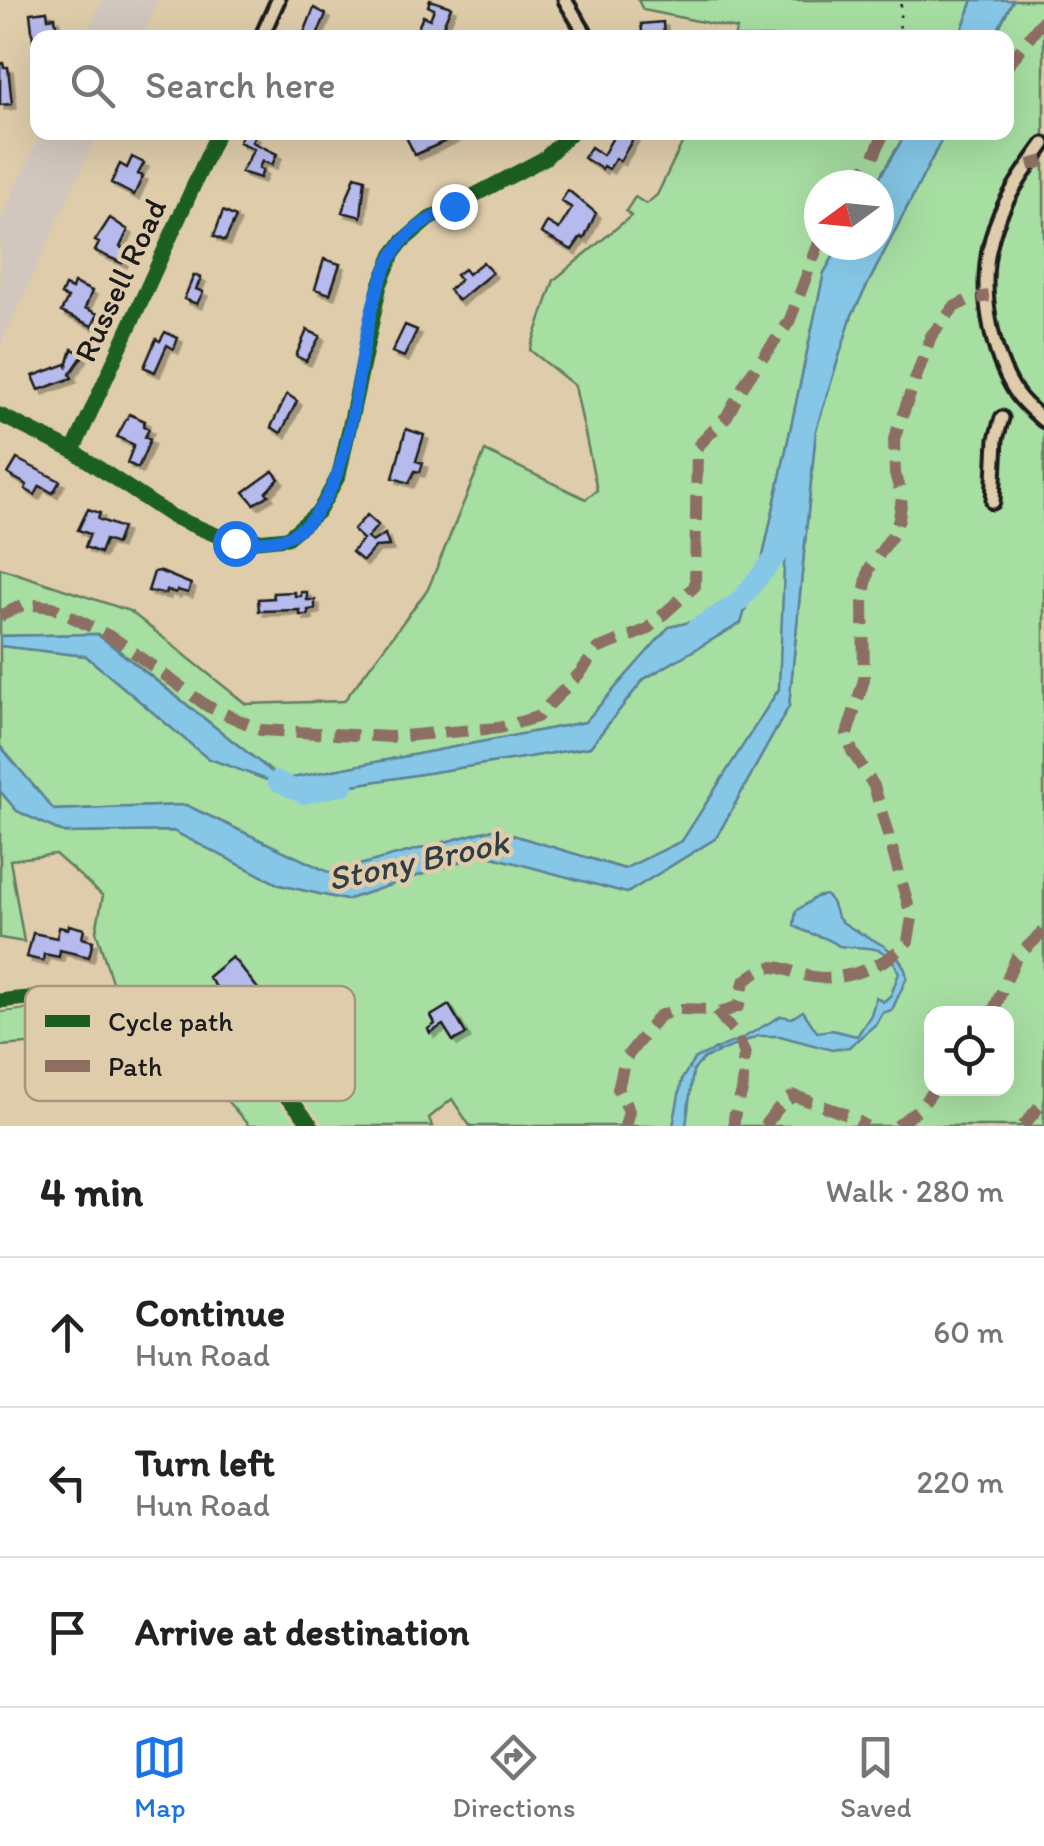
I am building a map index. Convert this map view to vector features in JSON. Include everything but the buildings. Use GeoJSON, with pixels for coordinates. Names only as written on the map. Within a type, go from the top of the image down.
{"type":"FeatureCollection","features":[{"type":"Feature","properties":{"kind":"street"},"geometry":{"type":"LineString","coordinates":[[265,30],[278,0]]}},
{"type":"Feature","properties":{"kind":"street"},"geometry":{"type":"LineString","coordinates":[[565,0],[584,30]]}},
{"type":"Feature","properties":{"kind":"street","name":"Russell Road"},"geometry":{"type":"LineString","coordinates":[[73,450],[214,140]]}},
{"type":"Feature","properties":{"kind":"street"},"geometry":{"type":"LineString","coordinates":[[0,415],[73,450],[171,516],[235,543],[287,538],[319,511],[339,474],[380,286],[393,254],[403,240],[429,219],[545,158],[564,140]]}},
{"type":"Feature","properties":{"kind":"street"},"geometry":{"type":"LineString","coordinates":[[1044,144],[1017,180],[991,239],[987,288],[992,332],[1003,370],[1019,397],[1044,421]]}},
{"type":"Feature","properties":{"kind":"street"},"geometry":{"type":"LineString","coordinates":[[993,502],[996,439],[1002,418]]}},
{"type":"Feature","properties":{"kind":"street"},"geometry":{"type":"LineString","coordinates":[[0,1001],[25,1000]]}},
{"type":"Feature","properties":{"kind":"street"},"geometry":{"type":"LineString","coordinates":[[288,1101],[312,1126]]}},
{"type":"Feature","properties":{"kind":"path"},"geometry":{"type":"LineString","coordinates":[[899,30],[901,0]]}},
{"type":"Feature","properties":{"kind":"shaded area"},"geometry":{"type":"Polygon","coordinates":[[[102,0],[159,0],[145,30],[88,30],[102,0]]]}},
{"type":"Feature","properties":{"kind":"shaded area"},"geometry":{"type":"Polygon","coordinates":[[[38,140],[95,140],[0,346],[0,221],[38,140]]]}},
{"type":"Feature","properties":{"kind":"green space"},"geometry":{"type":"Polygon","coordinates":[[[638,0],[973,0],[962,30],[737,30],[643,10],[638,0]]]}},
{"type":"Feature","properties":{"kind":"green space"},"geometry":{"type":"Polygon","coordinates":[[[1013,0],[1044,0],[1044,1126],[470,1126],[452,1099],[429,1118],[432,1126],[249,1126],[227,1101],[355,1101],[355,986],[113,986],[96,931],[103,896],[55,854],[10,860],[24,942],[0,938],[0,791],[17,811],[64,833],[173,831],[280,885],[346,900],[482,854],[627,893],[716,838],[789,706],[816,430],[852,315],[880,260],[894,260],[894,233],[941,140],[1014,140],[1014,30],[998,30],[1013,0]]]}},
{"type":"Feature","properties":{"kind":"green space"},"geometry":{"type":"Polygon","coordinates":[[[684,140],[902,140],[884,170],[804,170],[804,260],[831,260],[824,273],[761,566],[732,612],[669,627],[585,722],[282,780],[98,634],[0,636],[0,568],[130,611],[246,704],[344,701],[428,589],[485,451],[586,499],[597,490],[575,386],[530,350],[554,280],[631,216],[626,211],[635,197],[646,204],[657,195],[684,140]]]}},
{"type":"Feature","properties":{"kind":"green space"},"geometry":{"type":"Polygon","coordinates":[[[786,540],[779,689],[682,842],[625,869],[493,829],[330,873],[186,805],[54,810],[0,746],[0,646],[86,656],[207,758],[303,793],[590,747],[644,679],[741,623],[751,590],[786,540]]]}},
{"type":"Feature","properties":{"kind":"green space"},"geometry":{"type":"Polygon","coordinates":[[[25,1009],[25,1044],[0,1046],[0,1012],[25,1009]]]}},
{"type":"Feature","properties":{"kind":"water"},"geometry":{"type":"Polygon","coordinates":[[[973,0],[1013,0],[998,30],[962,30],[973,0]]]}},
{"type":"Feature","properties":{"kind":"water"},"geometry":{"type":"Polygon","coordinates":[[[902,140],[941,140],[894,233],[894,170],[884,170],[902,140]]]}},
{"type":"Feature","properties":{"kind":"water"},"geometry":{"type":"Polygon","coordinates":[[[831,260],[880,260],[852,315],[816,430],[789,706],[716,838],[627,893],[482,854],[346,900],[280,885],[173,831],[64,833],[17,811],[0,791],[0,746],[54,810],[186,805],[330,873],[493,829],[624,869],[682,841],[779,689],[785,542],[751,590],[741,623],[644,679],[590,747],[303,793],[207,758],[86,656],[0,646],[0,636],[97,634],[282,780],[585,722],[669,627],[732,612],[761,566],[824,273],[831,260]]]}},
{"type":"Feature","properties":{"kind":"water"},"geometry":{"type":"Polygon","coordinates":[[[825,895],[841,921],[880,943],[903,966],[907,977],[892,1010],[882,1013],[876,1024],[849,1047],[832,1050],[780,1036],[758,1036],[704,1058],[693,1071],[686,1126],[673,1126],[682,1079],[695,1058],[743,1038],[781,1016],[792,1018],[803,1011],[817,1032],[832,1030],[857,1036],[871,1015],[876,997],[883,1002],[891,995],[899,973],[889,956],[875,949],[839,946],[794,925],[796,911],[825,895]]]}},
{"type":"Feature","properties":{"kind":"waterway","name":"Stony Brook"},"geometry":{"type":"LineString","coordinates":[[694,630],[739,602],[796,531]]}},
{"type":"Feature","properties":{"kind":"waterway","name":"Stony Brook"},"geometry":{"type":"LineString","coordinates":[[277,781],[304,794],[344,785]]}},
{"type":"Feature","properties":{"kind":"marked path"},"geometry":{"type":"LineString","coordinates":[[1014,58],[1044,19]]}},
{"type":"Feature","properties":{"kind":"marked path"},"geometry":{"type":"LineString","coordinates":[[864,170],[881,140]]}},
{"type":"Feature","properties":{"kind":"marked path"},"geometry":{"type":"LineString","coordinates":[[1029,165],[1044,161]]}},
{"type":"Feature","properties":{"kind":"marked path"},"geometry":{"type":"LineString","coordinates":[[0,616],[25,604],[52,607],[115,639],[207,706],[261,730],[390,737],[499,728],[537,717],[581,672],[597,649],[646,630],[695,586],[697,447],[727,416],[748,378],[789,322],[813,260]]}},
{"type":"Feature","properties":{"kind":"marked path"},"geometry":{"type":"LineString","coordinates":[[720,1013],[739,1006],[744,982],[769,967],[821,978],[849,975],[876,965],[908,941],[912,918],[874,786],[852,751],[847,734],[864,680],[863,598],[869,569],[899,519],[902,497],[895,474],[894,439],[931,336],[954,307],[989,296]]}},
{"type":"Feature","properties":{"kind":"marked path"},"geometry":{"type":"LineString","coordinates":[[995,1006],[1016,958],[1044,931]]}},
{"type":"Feature","properties":{"kind":"marked path"},"geometry":{"type":"LineString","coordinates":[[625,1126],[629,1111],[618,1089],[625,1059],[659,1016],[677,1009],[716,1010],[737,1036],[745,1054],[734,1126]]}},
{"type":"Feature","properties":{"kind":"marked path"},"geometry":{"type":"LineString","coordinates":[[764,1126],[784,1101],[795,1096],[848,1115],[866,1126]]}},
{"type":"Feature","properties":{"kind":"marked path"},"geometry":{"type":"LineString","coordinates":[[897,1126],[929,1096]]}},
{"type":"Feature","properties":{"kind":"marked path"},"geometry":{"type":"LineString","coordinates":[[1023,1126],[1044,1101]]}},
{"type":"Feature","properties":{"kind":"cycle path"},"geometry":{"type":"LineString","coordinates":[[73,451],[214,140]]}},
{"type":"Feature","properties":{"kind":"cycle path"},"geometry":{"type":"LineString","coordinates":[[0,415],[73,451],[171,516],[235,543],[287,538],[319,511],[339,475],[380,285],[393,254],[429,219],[545,158],[564,140]]}},
{"type":"Feature","properties":{"kind":"cycle path"},"geometry":{"type":"LineString","coordinates":[[0,1001],[25,999]]}},
{"type":"Feature","properties":{"kind":"cycle path"},"geometry":{"type":"LineString","coordinates":[[290,1101],[312,1126]]}},
{"type":"Feature","properties":{"kind":"route"},"geometry":{"type":"LineString","coordinates":[[235,543],[287,538],[319,511],[339,474],[386,268],[403,240],[429,219],[454,206]]}}]}
